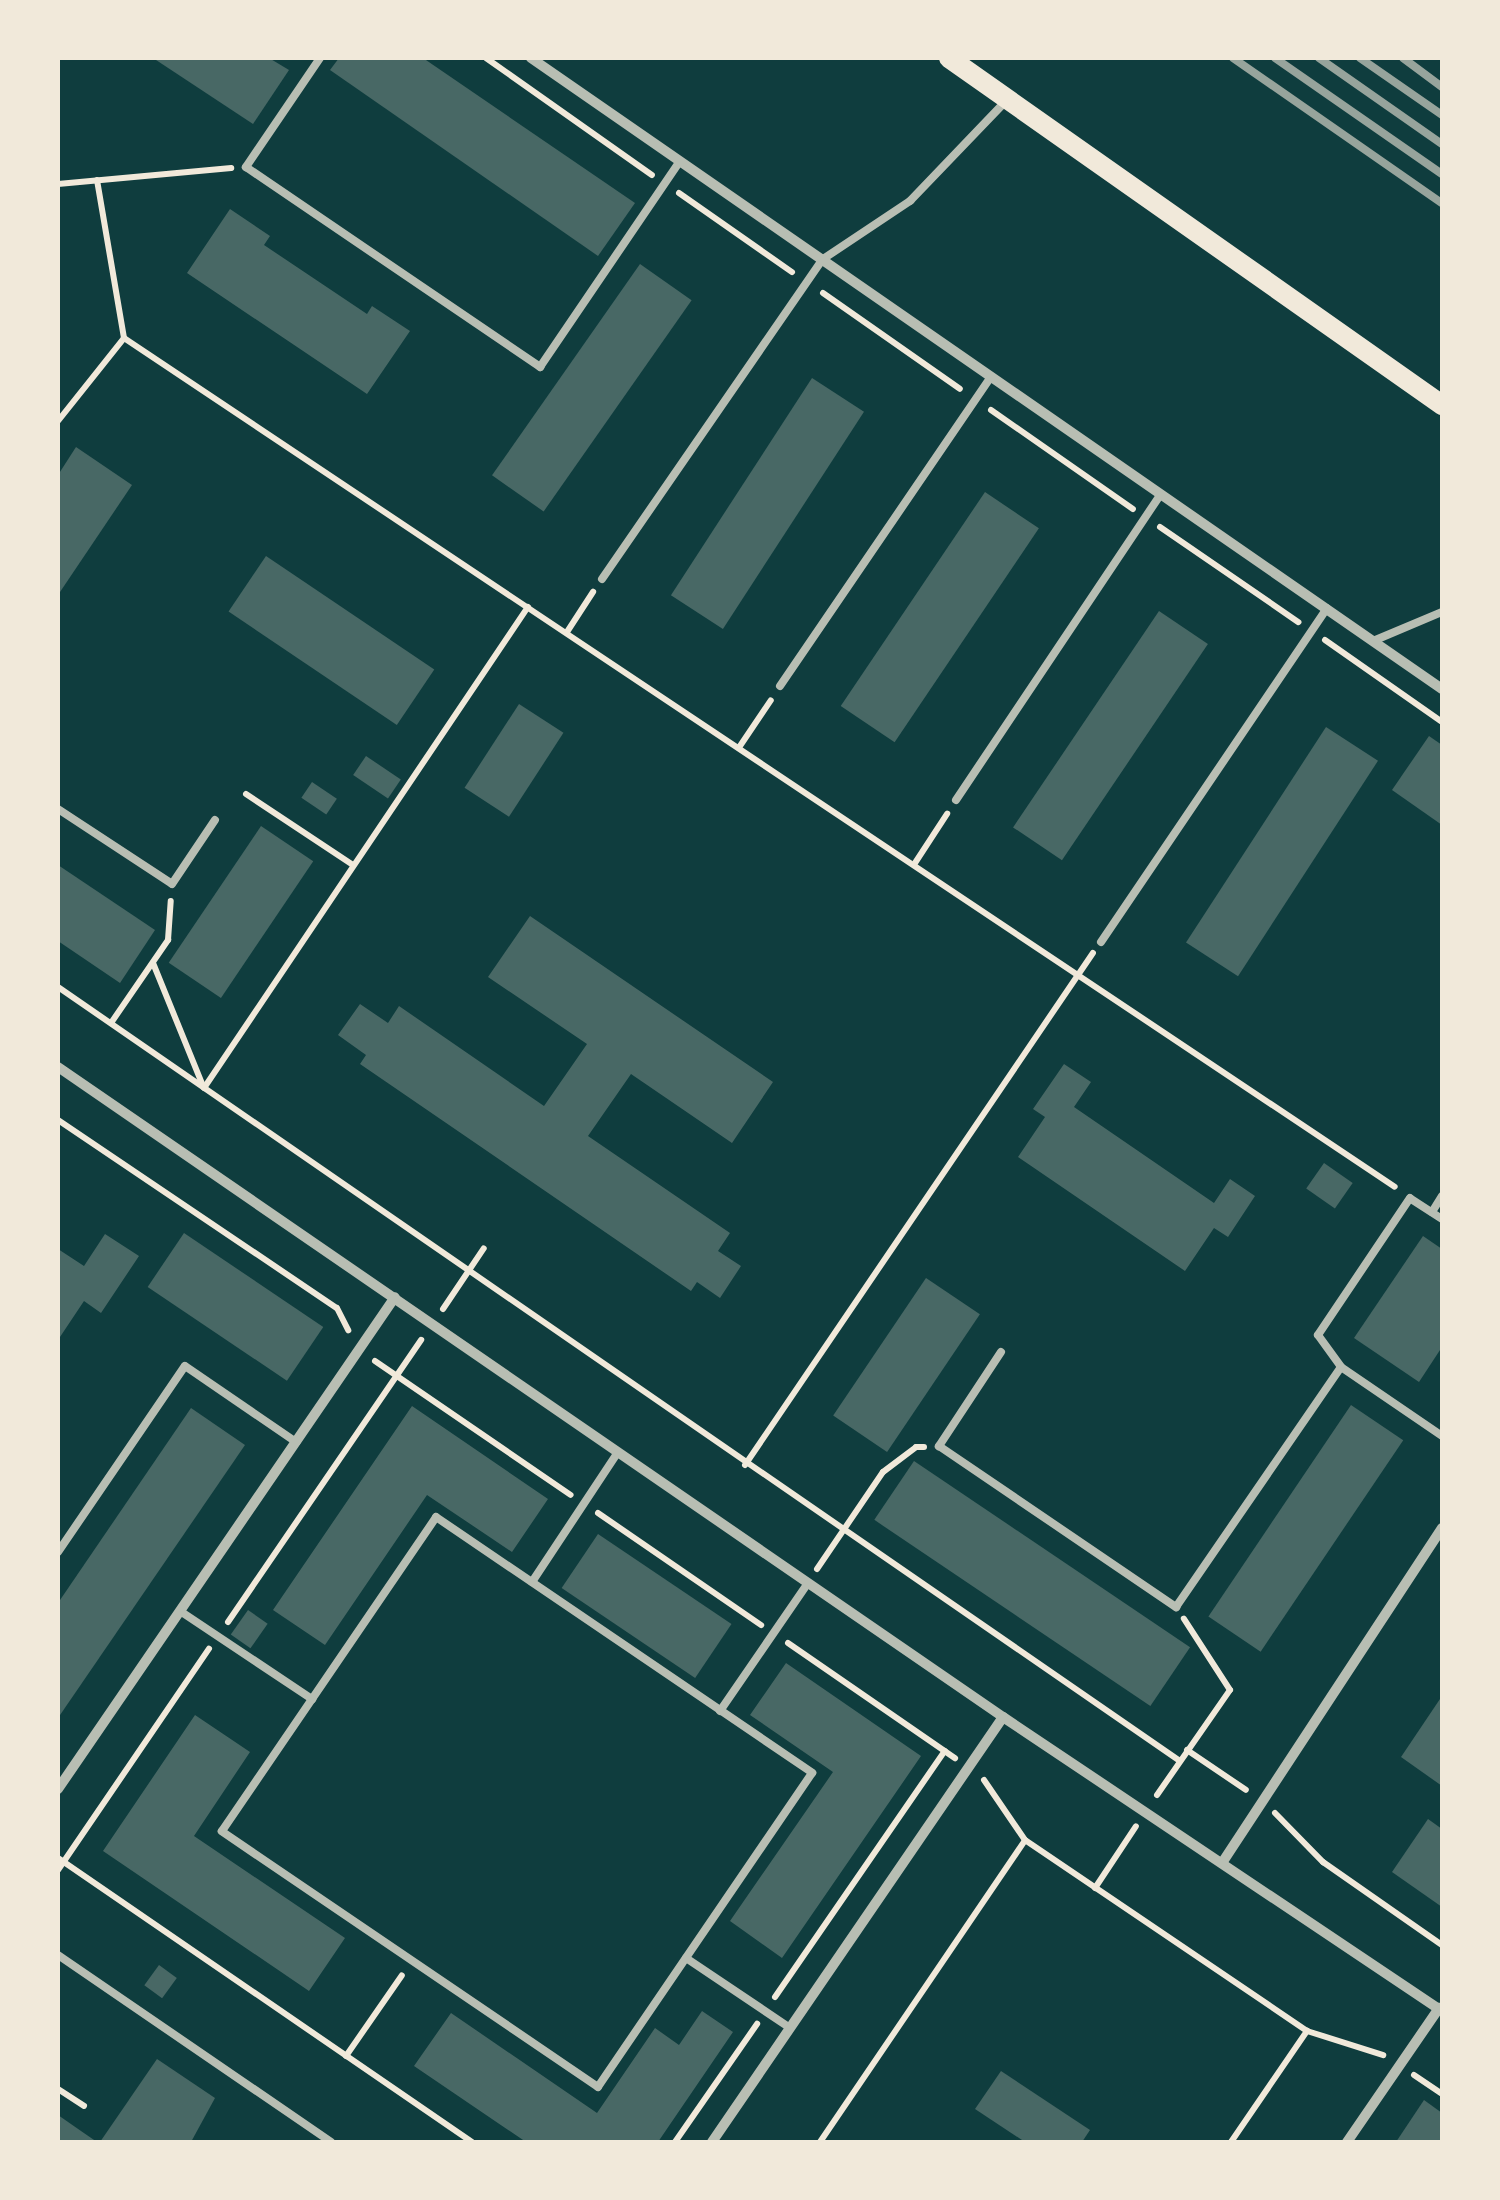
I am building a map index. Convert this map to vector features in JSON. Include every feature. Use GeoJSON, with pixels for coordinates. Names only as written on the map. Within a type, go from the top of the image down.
{"type":"FeatureCollection","features":[{"type":"Feature","properties":{"kind":"main road"},"geometry":{"type":"LineString","coordinates":[[950,58],[1442,405]]}},
{"type":"Feature","properties":{"kind":"street"},"geometry":{"type":"LineString","coordinates":[[531,58],[1442,689]]}},
{"type":"Feature","properties":{"kind":"street"},"geometry":{"type":"LineString","coordinates":[[58,1066],[1003,1717],[1441,2010],[1347,2142]]}},
{"type":"Feature","properties":{"kind":"street"},"geometry":{"type":"LineString","coordinates":[[58,1789],[395,1298]]}},
{"type":"Feature","properties":{"kind":"street"},"geometry":{"type":"LineString","coordinates":[[1222,1863],[1442,1528]]}},
{"type":"Feature","properties":{"kind":"street"},"geometry":{"type":"LineString","coordinates":[[712,2142],[1003,1717]]}},
{"type":"Feature","properties":{"kind":"lane"},"geometry":{"type":"LineString","coordinates":[[318,58],[246,167],[540,366],[680,160]]}},
{"type":"Feature","properties":{"kind":"lane"},"geometry":{"type":"LineString","coordinates":[[602,579],[823,260],[910,201],[1008,98]]}},
{"type":"Feature","properties":{"kind":"lane"},"geometry":{"type":"LineString","coordinates":[[780,686],[991,377]]}},
{"type":"Feature","properties":{"kind":"lane"},"geometry":{"type":"LineString","coordinates":[[956,800],[1162,494]]}},
{"type":"Feature","properties":{"kind":"lane"},"geometry":{"type":"LineString","coordinates":[[1101,942],[1327,608]]}},
{"type":"Feature","properties":{"kind":"lane"},"geometry":{"type":"LineString","coordinates":[[1373,641],[1442,612]]}},
{"type":"Feature","properties":{"kind":"lane"},"geometry":{"type":"LineString","coordinates":[[58,808],[172,884],[215,820]]}},
{"type":"Feature","properties":{"kind":"lane"},"geometry":{"type":"LineString","coordinates":[[1432,1212],[1442,1196]]}},
{"type":"Feature","properties":{"kind":"lane"},"geometry":{"type":"LineString","coordinates":[[1442,1219],[1410,1198],[1318,1335],[1341,1367],[1442,1436]]}},
{"type":"Feature","properties":{"kind":"lane"},"geometry":{"type":"LineString","coordinates":[[1001,1352],[938,1446],[1176,1606],[1341,1367]]}},
{"type":"Feature","properties":{"kind":"lane"},"geometry":{"type":"LineString","coordinates":[[58,1552],[185,1366],[296,1442]]}},
{"type":"Feature","properties":{"kind":"lane"},"geometry":{"type":"LineString","coordinates":[[532,1582],[618,1452]]}},
{"type":"Feature","properties":{"kind":"lane"},"geometry":{"type":"LineString","coordinates":[[436,1517],[812,1773],[598,2087],[222,1831],[312,1699],[436,1517]]}},
{"type":"Feature","properties":{"kind":"lane"},"geometry":{"type":"LineString","coordinates":[[720,1710],[808,1583]]}},
{"type":"Feature","properties":{"kind":"lane"},"geometry":{"type":"LineString","coordinates":[[180,1611],[312,1699]]}},
{"type":"Feature","properties":{"kind":"lane"},"geometry":{"type":"LineString","coordinates":[[58,1955],[332,2142]]}},
{"type":"Feature","properties":{"kind":"lane"},"geometry":{"type":"LineString","coordinates":[[686,1958],[790,2028]]}},
{"type":"Feature","properties":{"kind":"path"},"geometry":{"type":"LineString","coordinates":[[58,184],[246,167]]}},
{"type":"Feature","properties":{"kind":"path"},"geometry":{"type":"LineString","coordinates":[[97,180],[124,338],[915,863],[1410,1198]]}},
{"type":"Feature","properties":{"kind":"path"},"geometry":{"type":"LineString","coordinates":[[58,421],[124,338]]}},
{"type":"Feature","properties":{"kind":"path"},"geometry":{"type":"LineString","coordinates":[[567,632],[602,579]]}},
{"type":"Feature","properties":{"kind":"path"},"geometry":{"type":"LineString","coordinates":[[204,1088],[528,607]]}},
{"type":"Feature","properties":{"kind":"path"},"geometry":{"type":"LineString","coordinates":[[740,746],[780,686]]}},
{"type":"Feature","properties":{"kind":"path"},"geometry":{"type":"LineString","coordinates":[[246,794],[354,865]]}},
{"type":"Feature","properties":{"kind":"path"},"geometry":{"type":"LineString","coordinates":[[915,863],[956,800]]}},
{"type":"Feature","properties":{"kind":"path"},"geometry":{"type":"LineString","coordinates":[[111,1024],[168,940],[172,884]]}},
{"type":"Feature","properties":{"kind":"path"},"geometry":{"type":"LineString","coordinates":[[152,962],[204,1088]]}},
{"type":"Feature","properties":{"kind":"path"},"geometry":{"type":"LineString","coordinates":[[746,1465],[1080,974]]}},
{"type":"Feature","properties":{"kind":"path"},"geometry":{"type":"LineString","coordinates":[[58,987],[842,1532],[1180,1760]]}},
{"type":"Feature","properties":{"kind":"path"},"geometry":{"type":"LineString","coordinates":[[58,1120],[337,1308],[359,1350],[982,1777],[1025,1840],[1307,2031],[1382,2054],[1442,2094]]}},
{"type":"Feature","properties":{"kind":"path"},"geometry":{"type":"LineString","coordinates":[[58,1870],[60,1860],[484,1248]]}},
{"type":"Feature","properties":{"kind":"path"},"geometry":{"type":"LineString","coordinates":[[808,1583],[883,1472],[916,1447],[938,1446]]}},
{"type":"Feature","properties":{"kind":"path"},"geometry":{"type":"LineString","coordinates":[[1095,1888],[1230,1690],[1176,1606]]}},
{"type":"Feature","properties":{"kind":"path"},"geometry":{"type":"LineString","coordinates":[[1187,1750],[1263,1801],[1323,1862],[1442,1945]]}},
{"type":"Feature","properties":{"kind":"path"},"geometry":{"type":"LineString","coordinates":[[675,2142],[945,1751]]}},
{"type":"Feature","properties":{"kind":"path"},"geometry":{"type":"LineString","coordinates":[[820,2142],[1025,1840]]}},
{"type":"Feature","properties":{"kind":"path"},"geometry":{"type":"LineString","coordinates":[[60,1860],[472,2142]]}},
{"type":"Feature","properties":{"kind":"path"},"geometry":{"type":"LineString","coordinates":[[346,2056],[412,1960]]}},
{"type":"Feature","properties":{"kind":"path"},"geometry":{"type":"LineString","coordinates":[[1231,2142],[1307,2031]]}},
{"type":"Feature","properties":{"kind":"path"},"geometry":{"type":"LineString","coordinates":[[58,2088],[84,2106]]}},
{"type":"Feature","properties":{"kind":"building"},"geometry":{"type":"Polygon","coordinates":[[[153,58],[269,58],[289,70],[253,124],[153,58]]]}},
{"type":"Feature","properties":{"kind":"building"},"geometry":{"type":"Polygon","coordinates":[[[339,58],[423,58],[635,203],[598,256],[330,70],[339,58]]]}},
{"type":"Feature","properties":{"kind":"building"},"geometry":{"type":"Polygon","coordinates":[[[230,209],[270,236],[264,245],[367,314],[372,306],[410,331],[367,394],[187,273],[230,209]]]}},
{"type":"Feature","properties":{"kind":"building"},"geometry":{"type":"Polygon","coordinates":[[[640,264],[692,300],[544,511],[492,475],[640,264]]]}},
{"type":"Feature","properties":{"kind":"building"},"geometry":{"type":"Polygon","coordinates":[[[812,378],[864,412],[723,629],[671,595],[812,378]]]}},
{"type":"Feature","properties":{"kind":"building"},"geometry":{"type":"Polygon","coordinates":[[[76,447],[132,485],[58,595],[58,475],[76,447]]]}},
{"type":"Feature","properties":{"kind":"building"},"geometry":{"type":"Polygon","coordinates":[[[985,492],[1039,528],[895,742],[841,706],[985,492]]]}},
{"type":"Feature","properties":{"kind":"building"},"geometry":{"type":"Polygon","coordinates":[[[266,556],[434,670],[397,725],[229,612],[266,556]]]}},
{"type":"Feature","properties":{"kind":"building"},"geometry":{"type":"Polygon","coordinates":[[[1159,611],[1208,644],[1062,860],[1013,827],[1159,611]]]}},
{"type":"Feature","properties":{"kind":"building"},"geometry":{"type":"Polygon","coordinates":[[[519,704],[563,733],[509,817],[465,788],[519,704]]]}},
{"type":"Feature","properties":{"kind":"building"},"geometry":{"type":"Polygon","coordinates":[[[1326,727],[1378,761],[1238,976],[1186,943],[1326,727]]]}},
{"type":"Feature","properties":{"kind":"building"},"geometry":{"type":"Polygon","coordinates":[[[1429,736],[1442,745],[1442,825],[1392,790],[1429,736]]]}},
{"type":"Feature","properties":{"kind":"building"},"geometry":{"type":"Polygon","coordinates":[[[366,756],[401,779],[388,799],[353,775],[366,756]]]}},
{"type":"Feature","properties":{"kind":"building"},"geometry":{"type":"Polygon","coordinates":[[[312,782],[337,799],[326,815],[301,798],[312,782]]]}},
{"type":"Feature","properties":{"kind":"building"},"geometry":{"type":"Polygon","coordinates":[[[261,826],[313,861],[221,998],[169,963],[261,826]]]}},
{"type":"Feature","properties":{"kind":"building"},"geometry":{"type":"Polygon","coordinates":[[[58,865],[155,930],[120,983],[58,941],[58,865]]]}},
{"type":"Feature","properties":{"kind":"building"},"geometry":{"type":"Polygon","coordinates":[[[530,916],[773,1082],[732,1143],[631,1074],[588,1136],[730,1233],[718,1251],[741,1266],[720,1298],[697,1282],[691,1291],[360,1064],[366,1055],[338,1035],[360,1004],[388,1023],[399,1006],[544,1106],[587,1044],[488,977],[530,916]]]}},
{"type":"Feature","properties":{"kind":"building"},"geometry":{"type":"Polygon","coordinates":[[[1064,1064],[1091,1082],[1074,1107],[1214,1203],[1230,1179],[1255,1196],[1228,1237],[1214,1228],[1185,1271],[1018,1157],[1045,1117],[1033,1109],[1064,1064]]]}},
{"type":"Feature","properties":{"kind":"building"},"geometry":{"type":"Polygon","coordinates":[[[1324,1163],[1353,1183],[1335,1208],[1306,1188],[1324,1163]]]}},
{"type":"Feature","properties":{"kind":"building"},"geometry":{"type":"Polygon","coordinates":[[[184,1233],[323,1327],[287,1381],[148,1287],[184,1233]]]}},
{"type":"Feature","properties":{"kind":"building"},"geometry":{"type":"Polygon","coordinates":[[[105,1234],[139,1256],[101,1313],[84,1301],[60,1337],[58,1249],[84,1266],[105,1234]]]}},
{"type":"Feature","properties":{"kind":"building"},"geometry":{"type":"Polygon","coordinates":[[[1423,1236],[1442,1249],[1442,1347],[1419,1382],[1354,1338],[1423,1236]]]}},
{"type":"Feature","properties":{"kind":"building"},"geometry":{"type":"Polygon","coordinates":[[[926,1278],[980,1314],[887,1452],[833,1416],[926,1278]]]}},
{"type":"Feature","properties":{"kind":"building"},"geometry":{"type":"Polygon","coordinates":[[[1351,1405],[1403,1440],[1261,1652],[1208,1616],[1351,1405]]]}},
{"type":"Feature","properties":{"kind":"building"},"geometry":{"type":"Polygon","coordinates":[[[412,1406],[548,1499],[512,1552],[427,1495],[325,1645],[273,1610],[412,1406]]]}},
{"type":"Feature","properties":{"kind":"building"},"geometry":{"type":"Polygon","coordinates":[[[191,1408],[245,1445],[58,1718],[58,1603],[191,1408]]]}},
{"type":"Feature","properties":{"kind":"building"},"geometry":{"type":"Polygon","coordinates":[[[914,1461],[1190,1647],[1150,1706],[874,1520],[914,1461]]]}},
{"type":"Feature","properties":{"kind":"building"},"geometry":{"type":"Polygon","coordinates":[[[598,1534],[731,1624],[695,1678],[562,1588],[598,1534]]]}},
{"type":"Feature","properties":{"kind":"building"},"geometry":{"type":"Polygon","coordinates":[[[248,1610],[268,1624],[250,1648],[231,1635],[248,1610]]]}},
{"type":"Feature","properties":{"kind":"building"},"geometry":{"type":"Polygon","coordinates":[[[786,1663],[921,1756],[782,1958],[730,1921],[833,1772],[750,1715],[786,1663]]]}},
{"type":"Feature","properties":{"kind":"building"},"geometry":{"type":"Polygon","coordinates":[[[1442,1696],[1442,1786],[1401,1757],[1442,1696]]]}},
{"type":"Feature","properties":{"kind":"building"},"geometry":{"type":"Polygon","coordinates":[[[195,1715],[250,1752],[194,1836],[345,1938],[309,1991],[103,1851],[195,1715]]]}},
{"type":"Feature","properties":{"kind":"building"},"geometry":{"type":"Polygon","coordinates":[[[1428,1819],[1442,1829],[1442,1907],[1392,1872],[1428,1819]]]}},
{"type":"Feature","properties":{"kind":"building"},"geometry":{"type":"Polygon","coordinates":[[[159,1965],[177,1978],[162,1998],[144,1985],[159,1965]]]}},
{"type":"Feature","properties":{"kind":"building"},"geometry":{"type":"Polygon","coordinates":[[[702,2011],[733,2032],[658,2142],[526,2142],[414,2066],[451,2013],[597,2113],[655,2028],[679,2045],[702,2011]]]}},
{"type":"Feature","properties":{"kind":"building"},"geometry":{"type":"Polygon","coordinates":[[[157,2059],[215,2098],[191,2142],[100,2142],[157,2059]]]}},
{"type":"Feature","properties":{"kind":"building"},"geometry":{"type":"Polygon","coordinates":[[[1001,2071],[1090,2130],[1082,2142],[1025,2142],[975,2109],[1001,2071]]]}},
{"type":"Feature","properties":{"kind":"building"},"geometry":{"type":"Polygon","coordinates":[[[1424,2100],[1442,2113],[1442,2142],[1396,2142],[1424,2100]]]}},
{"type":"Feature","properties":{"kind":"building"},"geometry":{"type":"Polygon","coordinates":[[[58,2115],[81,2131],[97,2142],[58,2142],[58,2115]]]}},
{"type":"Feature","properties":{"kind":"railway"},"geometry":{"type":"LineString","coordinates":[[1233,58],[1442,203]]}},
{"type":"Feature","properties":{"kind":"railway"},"geometry":{"type":"LineString","coordinates":[[1275,58],[1442,174]]}},
{"type":"Feature","properties":{"kind":"railway"},"geometry":{"type":"LineString","coordinates":[[1319,58],[1442,144]]}},
{"type":"Feature","properties":{"kind":"railway"},"geometry":{"type":"LineString","coordinates":[[1360,58],[1442,115]]}},
{"type":"Feature","properties":{"kind":"railway"},"geometry":{"type":"LineString","coordinates":[[1403,58],[1442,87]]}}]}
